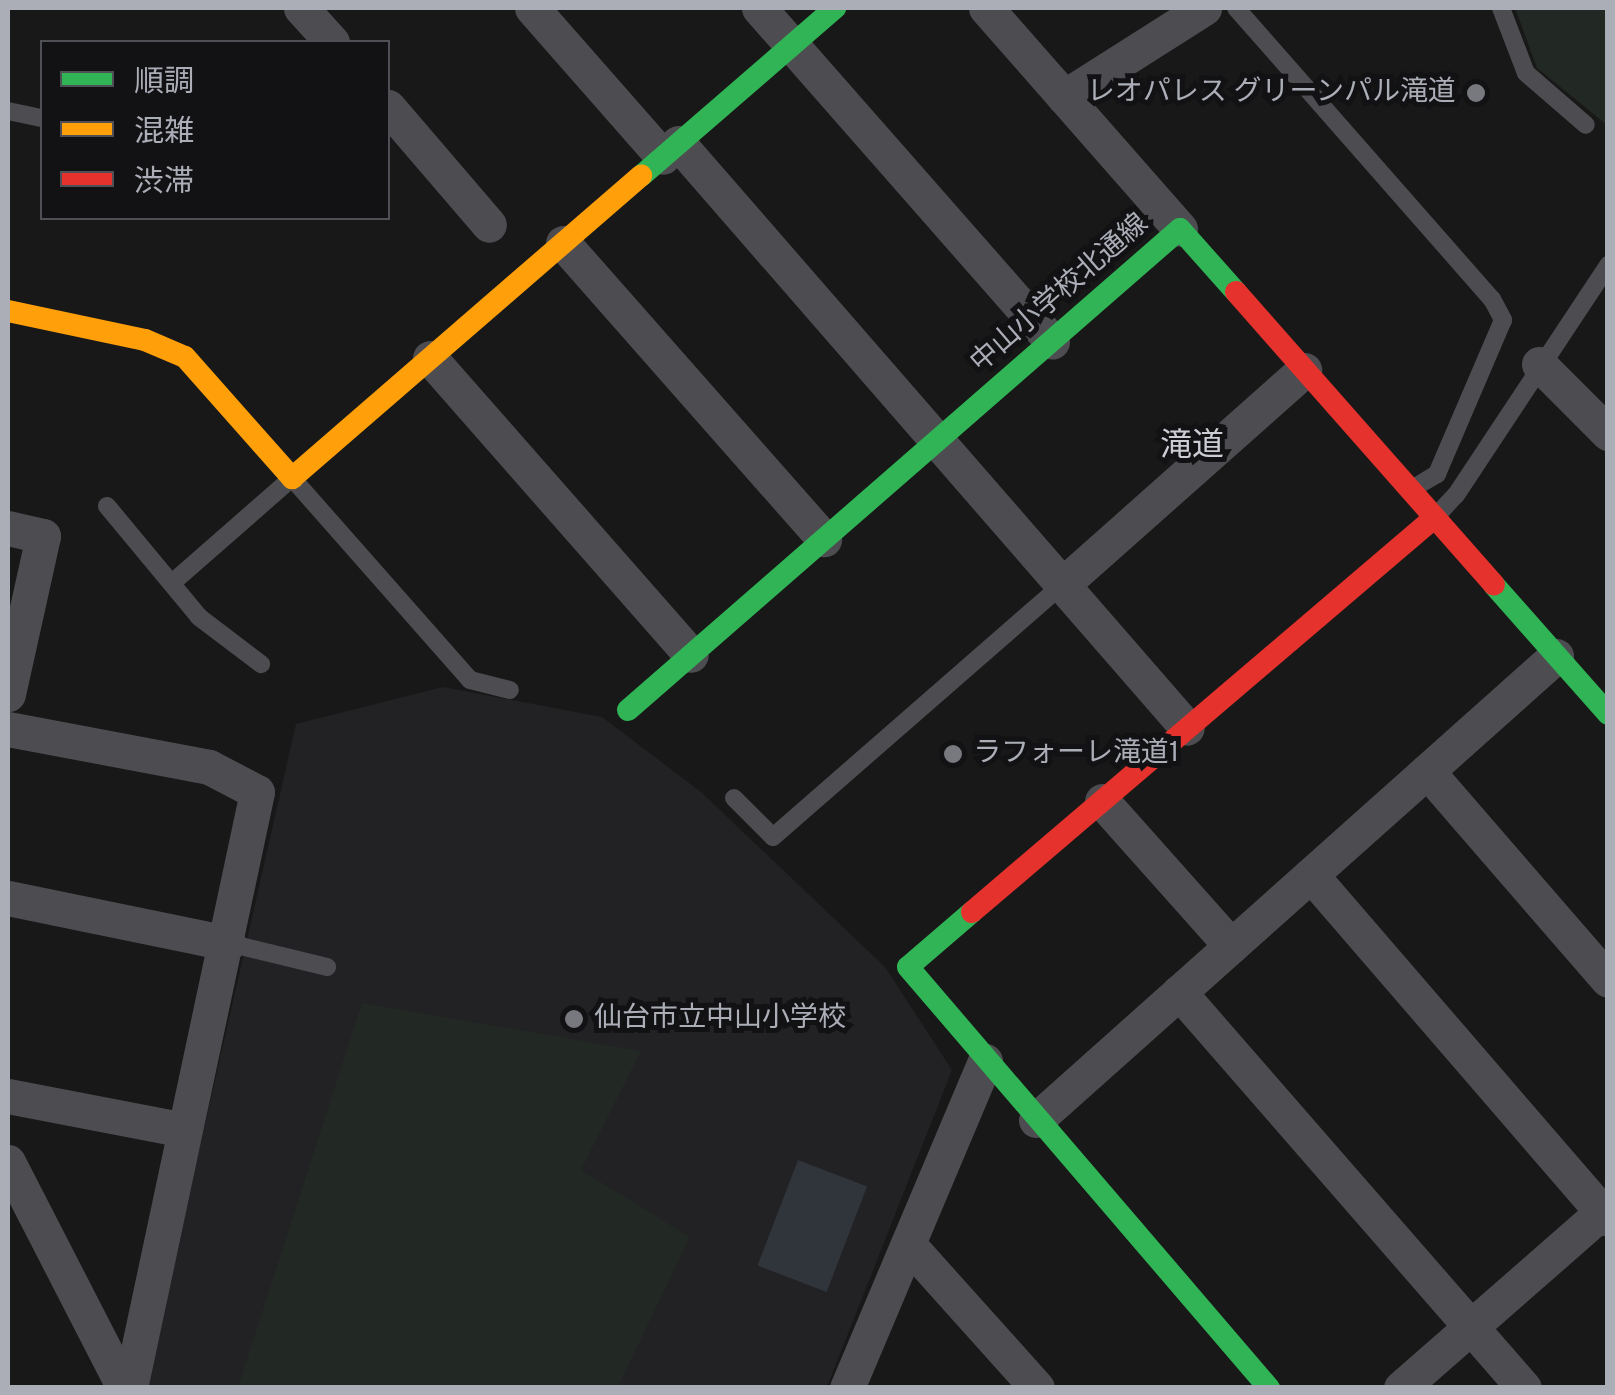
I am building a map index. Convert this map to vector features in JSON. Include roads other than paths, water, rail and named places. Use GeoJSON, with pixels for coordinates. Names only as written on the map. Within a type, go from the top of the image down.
{"type":"FeatureCollection","features":[{"type":"Feature","properties":{"kind":"street"},"geometry":{"type":"LineString","coordinates":[[532,8],[671,150],[937,441],[1187,728]]}},
{"type":"Feature","properties":{"kind":"street"},"geometry":{"type":"LineString","coordinates":[[759,8],[1052,341]]}},
{"type":"Feature","properties":{"kind":"street"},"geometry":{"type":"LineString","coordinates":[[8,311],[145,340],[185,357],[292,478],[835,8]]}},
{"type":"Feature","properties":{"kind":"street"},"geometry":{"type":"LineString","coordinates":[[986,8],[1180,229]]}},
{"type":"Feature","properties":{"kind":"street"},"geometry":{"type":"LineString","coordinates":[[1064,97],[1204,8]]}},
{"type":"Feature","properties":{"kind":"street"},"geometry":{"type":"LineString","coordinates":[[310,10],[331,40]]}},
{"type":"Feature","properties":{"kind":"street"},"geometry":{"type":"LineString","coordinates":[[390,109],[490,225]]}},
{"type":"Feature","properties":{"kind":"street","name":"中山小学校北通線"},"geometry":{"type":"LineString","coordinates":[[628,710],[1180,229],[1608,714]]}},
{"type":"Feature","properties":{"kind":"street"},"geometry":{"type":"LineString","coordinates":[[563,243],[824,540]]}},
{"type":"Feature","properties":{"kind":"street"},"geometry":{"type":"LineString","coordinates":[[430,358],[691,655]]}},
{"type":"Feature","properties":{"kind":"street"},"geometry":{"type":"LineString","coordinates":[[1539,364],[1608,433]]}},
{"type":"Feature","properties":{"kind":"street"},"geometry":{"type":"LineString","coordinates":[[1062,585],[1304,370]]}},
{"type":"Feature","properties":{"kind":"street"},"geometry":{"type":"LineString","coordinates":[[1269,1388],[908,967],[1434,518]]}},
{"type":"Feature","properties":{"kind":"street"},"geometry":{"type":"LineString","coordinates":[[8,528],[43,536],[8,694]]}},
{"type":"Feature","properties":{"kind":"street"},"geometry":{"type":"LineString","coordinates":[[1036,1120],[1556,656]]}},
{"type":"Feature","properties":{"kind":"street"},"geometry":{"type":"LineString","coordinates":[[8,729],[209,767],[257,792],[228,944],[127,1388]]}},
{"type":"Feature","properties":{"kind":"street"},"geometry":{"type":"LineString","coordinates":[[1427,771],[1608,980]]}},
{"type":"Feature","properties":{"kind":"street"},"geometry":{"type":"LineString","coordinates":[[1102,802],[1231,946]]}},
{"type":"Feature","properties":{"kind":"street"},"geometry":{"type":"LineString","coordinates":[[1311,875],[1605,1213],[1401,1388]]}},
{"type":"Feature","properties":{"kind":"street"},"geometry":{"type":"LineString","coordinates":[[8,898],[228,944]]}},
{"type":"Feature","properties":{"kind":"street"},"geometry":{"type":"LineString","coordinates":[[1179,992],[1524,1388]]}},
{"type":"Feature","properties":{"kind":"street"},"geometry":{"type":"LineString","coordinates":[[848,1388],[986,1061]]}},
{"type":"Feature","properties":{"kind":"street"},"geometry":{"type":"LineString","coordinates":[[8,1096],[185,1130]]}},
{"type":"Feature","properties":{"kind":"street"},"geometry":{"type":"LineString","coordinates":[[8,1162],[127,1388]]}},
{"type":"Feature","properties":{"kind":"street"},"geometry":{"type":"LineString","coordinates":[[908,1244],[1037,1388]]}},
{"type":"Feature","properties":{"kind":"lane"},"geometry":{"type":"LineString","coordinates":[[1236,8],[1492,298],[1504,320],[1437,474],[1410,490]]}},
{"type":"Feature","properties":{"kind":"lane"},"geometry":{"type":"LineString","coordinates":[[1501,8],[1526,73],[1586,125]]}},
{"type":"Feature","properties":{"kind":"lane"},"geometry":{"type":"LineString","coordinates":[[8,111],[40,118]]}},
{"type":"Feature","properties":{"kind":"lane"},"geometry":{"type":"LineString","coordinates":[[1434,518],[1456,494],[1608,265]]}},
{"type":"Feature","properties":{"kind":"lane"},"geometry":{"type":"LineString","coordinates":[[172,583],[292,478],[470,680],[510,690]]}},
{"type":"Feature","properties":{"kind":"lane"},"geometry":{"type":"LineString","coordinates":[[107,506],[199,616],[261,664]]}},
{"type":"Feature","properties":{"kind":"lane"},"geometry":{"type":"LineString","coordinates":[[734,798],[772,837],[1062,585]]}},
{"type":"Feature","properties":{"kind":"lane"},"geometry":{"type":"LineString","coordinates":[[228,944],[327,967]]}},
{"type":"Feature","properties":{"kind":"place","name":"レオパレス グリーンパル滝道"},"geometry":{"type":"Point","coordinates":[1476,93]}},
{"type":"Feature","properties":{"kind":"place","name":"ラフォーレ滝道1"},"geometry":{"type":"Point","coordinates":[953,754]}},
{"type":"Feature","properties":{"kind":"place","name":"仙台市立中山小学校"},"geometry":{"type":"Point","coordinates":[574,1019]}},
{"type":"Feature","properties":{"kind":"district","name":"滝道"},"geometry":{"type":"Point","coordinates":[1192,447]}}]}
